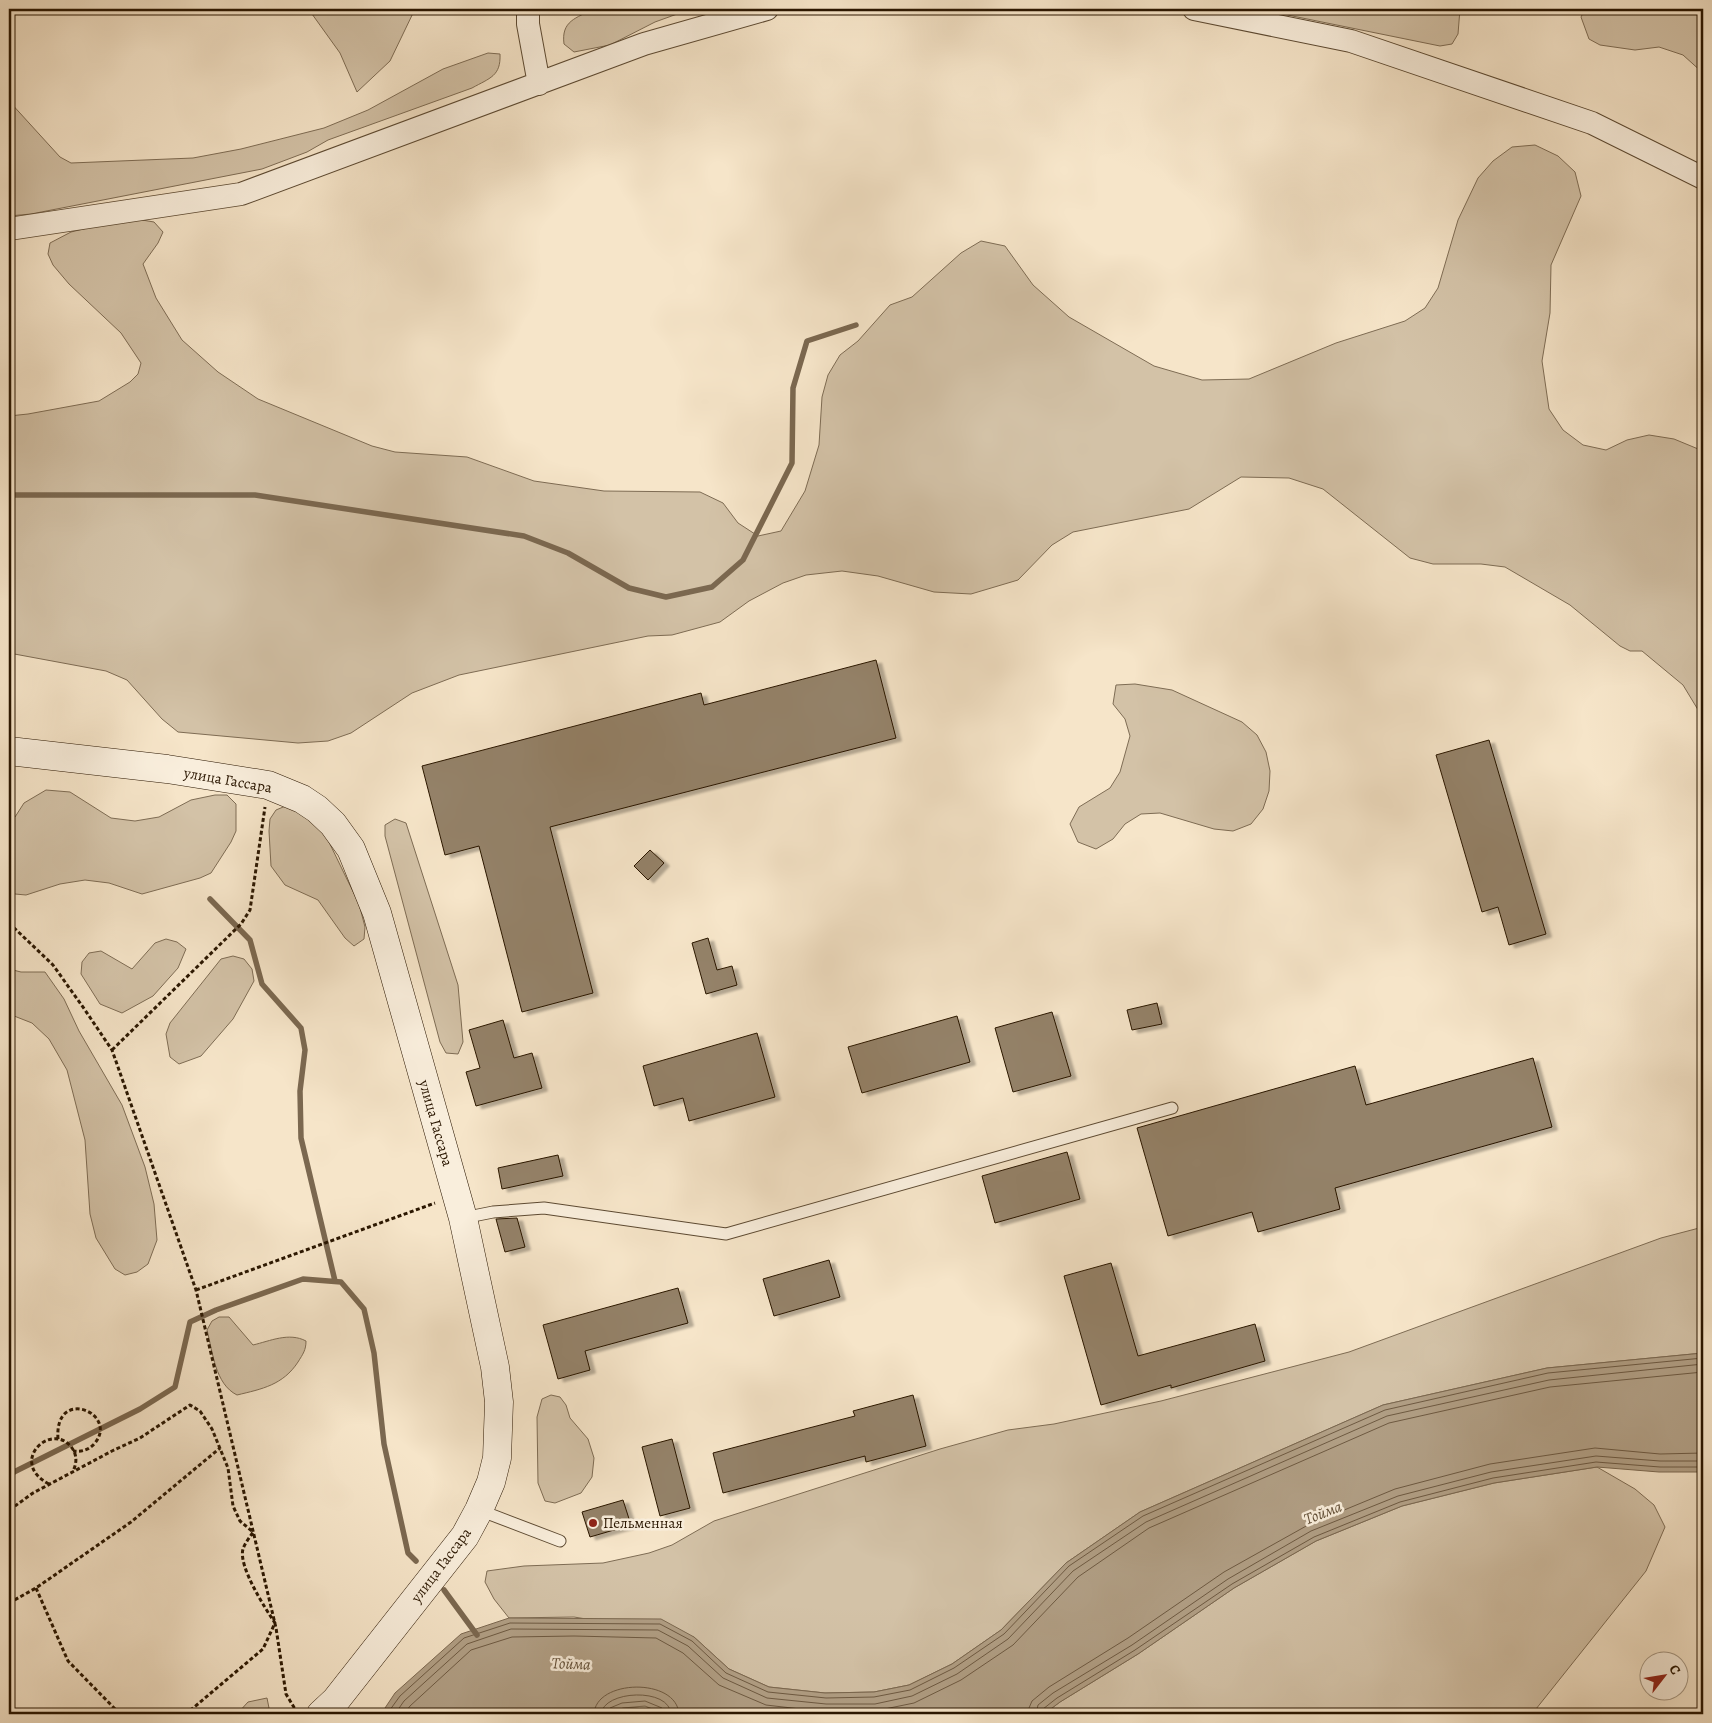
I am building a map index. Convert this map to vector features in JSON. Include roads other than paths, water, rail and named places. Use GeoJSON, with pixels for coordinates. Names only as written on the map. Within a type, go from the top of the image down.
{"type":"FeatureCollection","features":[{"type":"Feature","properties":{"kind":"main road","name":"улица Гассара"},"geometry":{"type":"LineString","coordinates":[[9,751],[167,769],[268,786],[285,791],[302,799],[333,824],[351,849],[377,913],[460,1207],[493,1360],[499,1402],[497,1458],[492,1482],[465,1536],[336,1700],[305,1711]]}},
{"type":"Feature","properties":{"kind":"street"},"geometry":{"type":"LineString","coordinates":[[528,9],[528,24],[538,84]]}},
{"type":"Feature","properties":{"kind":"street"},"geometry":{"type":"LineString","coordinates":[[9,229],[241,194],[644,44],[767,9]]}},
{"type":"Feature","properties":{"kind":"street"},"geometry":{"type":"LineString","coordinates":[[1194,9],[1351,41],[1592,123],[1703,178]]}},
{"type":"Feature","properties":{"kind":"lane"},"geometry":{"type":"LineString","coordinates":[[460,1207],[493,1212],[544,1208],[726,1234],[1172,1108]]}},
{"type":"Feature","properties":{"kind":"lane"},"geometry":{"type":"LineString","coordinates":[[479,1510],[560,1541]]}},
{"type":"Feature","properties":{"kind":"water","name":"Тойма"},"geometry":{"type":"Polygon","coordinates":[[[1703,1353],[1703,1472],[1659,1472],[1597,1467],[1494,1483],[1402,1506],[1316,1541],[1234,1588],[1138,1654],[1060,1702],[1044,1714],[665,1714],[645,1706],[623,1708],[606,1714],[381,1714],[395,1693],[461,1634],[509,1618],[661,1619],[694,1637],[729,1669],[769,1687],[825,1693],[874,1692],[909,1685],[952,1664],[1001,1630],[1066,1563],[1140,1512],[1383,1405],[1547,1368],[1703,1353]]]}},
{"type":"Feature","properties":{"kind":"waterway"},"geometry":{"type":"LineString","coordinates":[[9,495],[255,495],[524,536],[568,553],[629,588],[666,597],[712,587],[743,560],[792,463],[793,388],[807,341],[856,325]]}},
{"type":"Feature","properties":{"kind":"waterway"},"geometry":{"type":"LineString","coordinates":[[210,899],[250,940],[262,984],[301,1028],[305,1050],[300,1091],[301,1138],[335,1281]]}},
{"type":"Feature","properties":{"kind":"waterway"},"geometry":{"type":"LineString","coordinates":[[9,1478],[14,1472],[140,1409],[175,1387],[190,1322],[216,1310],[303,1279],[341,1282],[364,1309],[374,1353],[384,1444],[408,1553],[416,1561]]}},
{"type":"Feature","properties":{"kind":"waterway"},"geometry":{"type":"LineString","coordinates":[[444,1590],[477,1635]]}},
{"type":"Feature","properties":{"kind":"place","name":"Пельменная"},"geometry":{"type":"Point","coordinates":[593,1523]}}]}
